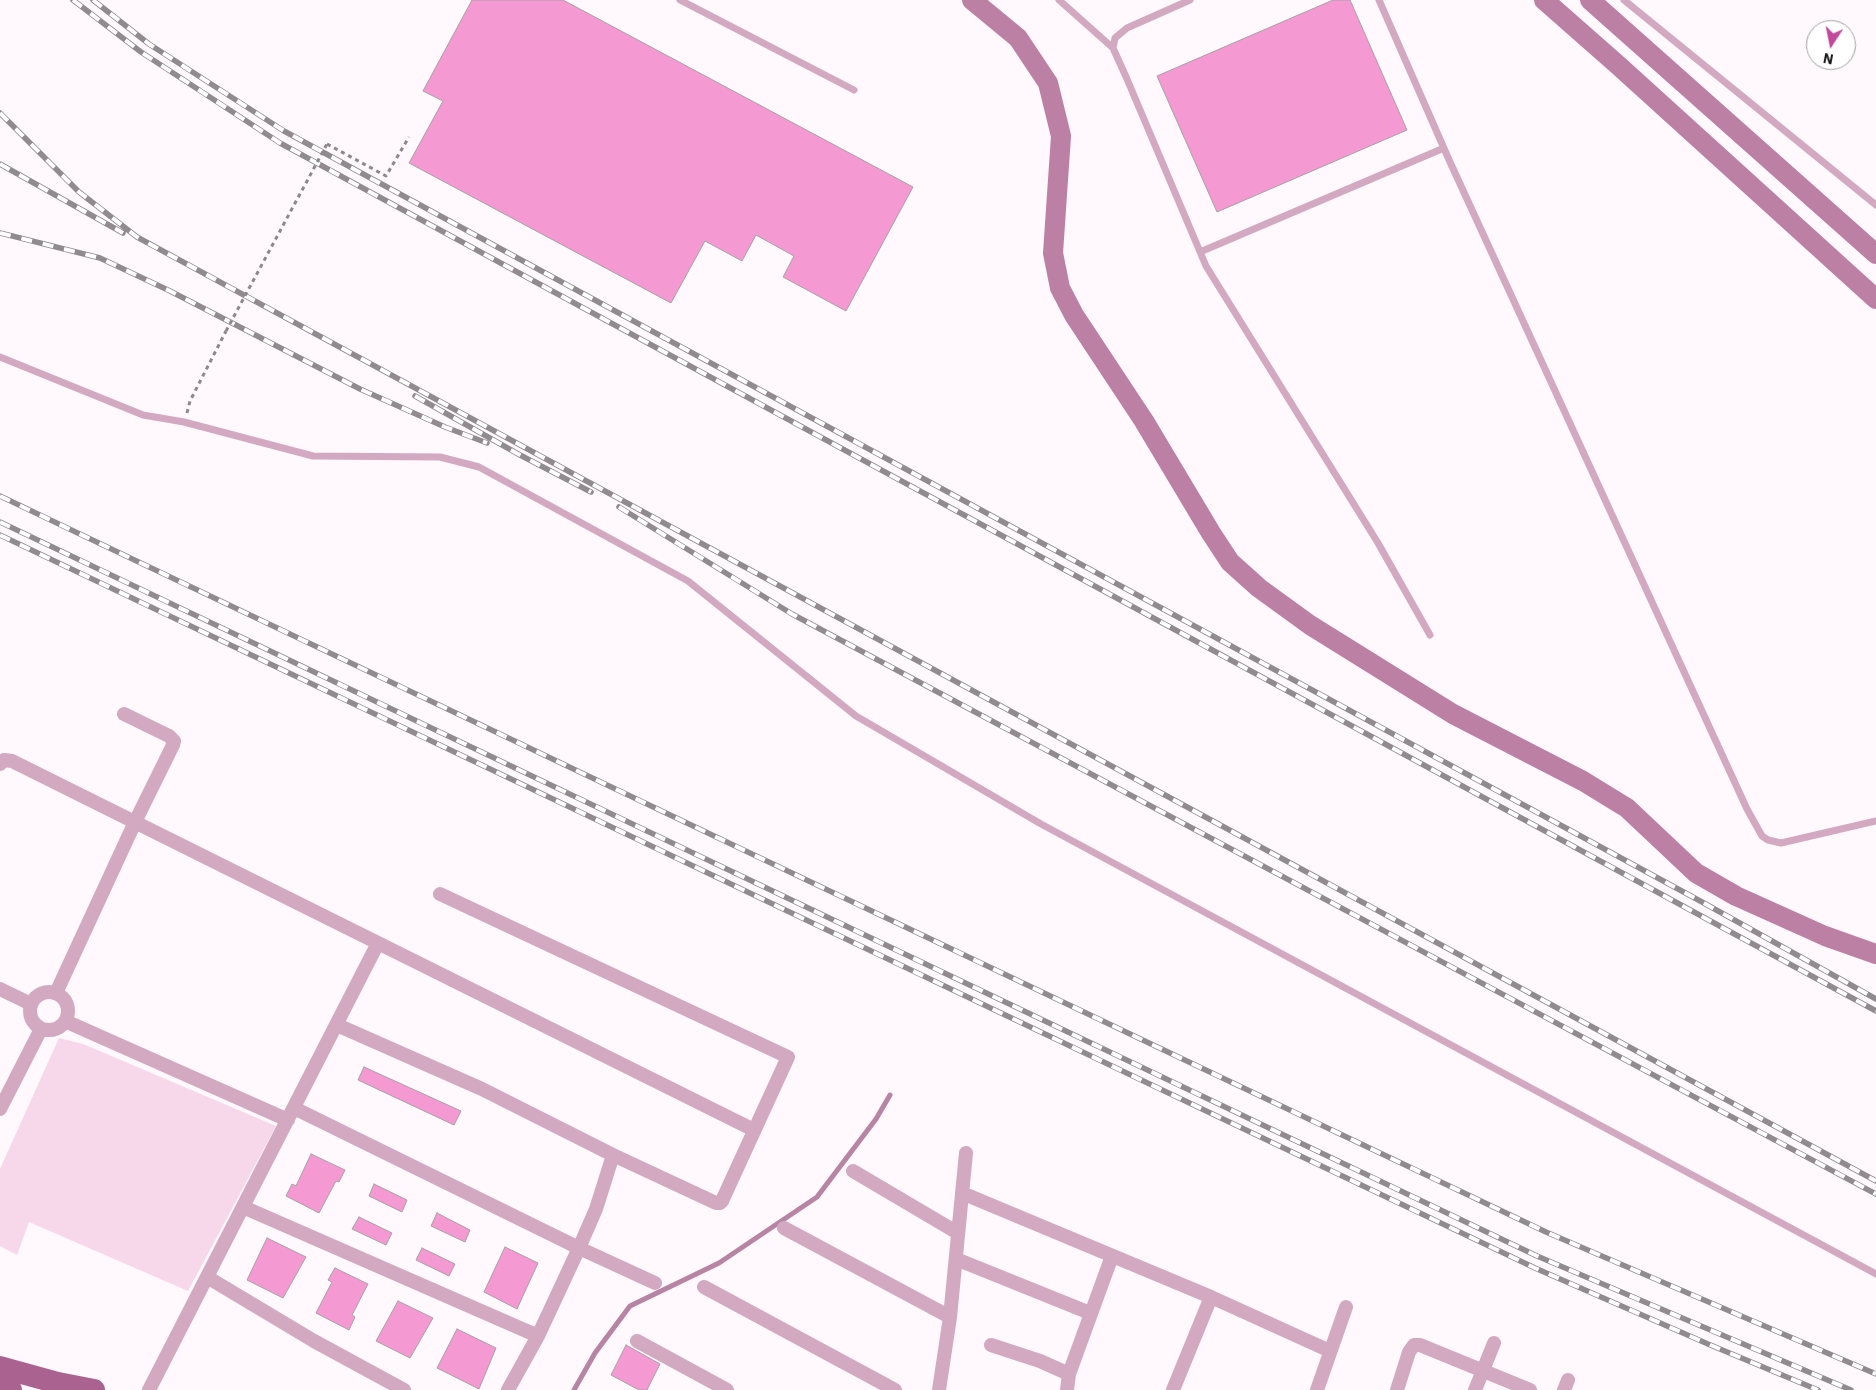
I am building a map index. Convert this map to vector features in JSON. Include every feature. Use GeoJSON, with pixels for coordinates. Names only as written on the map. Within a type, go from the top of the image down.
{"type":"FeatureCollection","features":[{"type":"Feature","properties":{"kind":"main road"},"geometry":{"type":"LineString","coordinates":[[0,1367],[58,1383],[94,1390]]}},
{"type":"Feature","properties":{"kind":"main road"},"geometry":{"type":"LineString","coordinates":[[0,1387],[11,1390]]}},
{"type":"Feature","properties":{"kind":"street"},"geometry":{"type":"LineString","coordinates":[[972,0],[1018,38],[1048,83],[1061,136],[1053,254],[1060,288],[1074,316],[1144,421],[1230,562],[1259,588],[1310,625],[1445,709],[1582,781],[1627,808],[1696,873],[1736,896],[1825,936],[1876,954]]}},
{"type":"Feature","properties":{"kind":"street"},"geometry":{"type":"LineString","coordinates":[[1544,0],[1627,72],[1876,299]]}},
{"type":"Feature","properties":{"kind":"street"},"geometry":{"type":"LineString","coordinates":[[1590,0],[1876,254]]}},
{"type":"Feature","properties":{"kind":"street"},"geometry":{"type":"LineString","coordinates":[[56,993],[174,741],[169,736],[124,714]]}},
{"type":"Feature","properties":{"kind":"street"},"geometry":{"type":"LineString","coordinates":[[0,764],[4,760],[12,761],[754,1130]]}},
{"type":"Feature","properties":{"kind":"street"},"geometry":{"type":"LineString","coordinates":[[337,1024],[482,1089],[612,1155],[716,1203],[720,1203],[788,1057],[440,894]]}},
{"type":"Feature","properties":{"kind":"street"},"geometry":{"type":"LineString","coordinates":[[149,1390],[378,943]]}},
{"type":"Feature","properties":{"kind":"street"},"geometry":{"type":"LineString","coordinates":[[0,989],[31,1004]]}},
{"type":"Feature","properties":{"kind":"street"},"geometry":{"type":"LineString","coordinates":[[43,992],[56,993],[62,997],[68,1007],[65,1021],[53,1030],[41,1029],[32,1020],[29,1013],[31,1004],[43,992]]}},
{"type":"Feature","properties":{"kind":"street"},"geometry":{"type":"LineString","coordinates":[[65,1021],[291,1114],[655,1283]]}},
{"type":"Feature","properties":{"kind":"street"},"geometry":{"type":"LineString","coordinates":[[0,1109],[41,1029]]}},
{"type":"Feature","properties":{"kind":"street"},"geometry":{"type":"LineString","coordinates":[[939,1390],[960,1261],[958,1233],[968,1196],[966,1153]]}},
{"type":"Feature","properties":{"kind":"street"},"geometry":{"type":"LineString","coordinates":[[508,1390],[538,1336],[580,1248],[596,1209],[612,1155]]}},
{"type":"Feature","properties":{"kind":"street"},"geometry":{"type":"LineString","coordinates":[[853,1171],[958,1233]]}},
{"type":"Feature","properties":{"kind":"street"},"geometry":{"type":"LineString","coordinates":[[968,1196],[1211,1297],[1330,1351]]}},
{"type":"Feature","properties":{"kind":"street"},"geometry":{"type":"LineString","coordinates":[[243,1207],[538,1336]]}},
{"type":"Feature","properties":{"kind":"street"},"geometry":{"type":"LineString","coordinates":[[784,1228],[950,1317]]}},
{"type":"Feature","properties":{"kind":"street"},"geometry":{"type":"LineString","coordinates":[[1067,1390],[1069,1374],[1112,1256]]}},
{"type":"Feature","properties":{"kind":"street"},"geometry":{"type":"LineString","coordinates":[[960,1261],[1090,1313]]}},
{"type":"Feature","properties":{"kind":"street"},"geometry":{"type":"LineString","coordinates":[[207,1277],[314,1341],[404,1390]]}},
{"type":"Feature","properties":{"kind":"street"},"geometry":{"type":"LineString","coordinates":[[704,1287],[895,1390]]}},
{"type":"Feature","properties":{"kind":"street"},"geometry":{"type":"LineString","coordinates":[[1173,1390],[1211,1297]]}},
{"type":"Feature","properties":{"kind":"street"},"geometry":{"type":"LineString","coordinates":[[1317,1390],[1346,1307]]}},
{"type":"Feature","properties":{"kind":"street"},"geometry":{"type":"LineString","coordinates":[[637,1341],[728,1390]]}},
{"type":"Feature","properties":{"kind":"street"},"geometry":{"type":"LineString","coordinates":[[1475,1390],[1494,1343]]}},
{"type":"Feature","properties":{"kind":"street"},"geometry":{"type":"LineString","coordinates":[[991,1345],[1040,1360],[1069,1374]]}},
{"type":"Feature","properties":{"kind":"street"},"geometry":{"type":"LineString","coordinates":[[1397,1390],[1409,1352],[1414,1345],[1420,1345],[1530,1390]]}},
{"type":"Feature","properties":{"kind":"lane"},"geometry":{"type":"LineString","coordinates":[[680,0],[854,90]]}},
{"type":"Feature","properties":{"kind":"lane"},"geometry":{"type":"LineString","coordinates":[[1059,0],[1112,48],[1211,274],[1378,543],[1430,635]]}},
{"type":"Feature","properties":{"kind":"lane"},"geometry":{"type":"LineString","coordinates":[[1112,48],[1115,38],[1127,28],[1190,0]]}},
{"type":"Feature","properties":{"kind":"lane"},"geometry":{"type":"LineString","coordinates":[[1379,0],[1444,148],[1747,809],[1762,836],[1781,844],[1876,821]]}},
{"type":"Feature","properties":{"kind":"lane"},"geometry":{"type":"LineString","coordinates":[[1624,0],[1876,205]]}},
{"type":"Feature","properties":{"kind":"lane"},"geometry":{"type":"LineString","coordinates":[[1200,252],[1444,148]]}},
{"type":"Feature","properties":{"kind":"lane"},"geometry":{"type":"LineString","coordinates":[[0,357],[143,415],[184,422],[313,456],[440,457],[479,467],[688,581],[856,716],[1041,824],[1876,1274]]}},
{"type":"Feature","properties":{"kind":"path"},"geometry":{"type":"LineString","coordinates":[[184,422],[190,401],[207,366],[327,144],[386,176],[409,137]]}},
{"type":"Feature","properties":{"kind":"shaded area"},"geometry":{"type":"Polygon","coordinates":[[[59,1038],[83,1044],[276,1126],[188,1291],[29,1222],[17,1255],[0,1246],[0,1169],[59,1038]]]}},
{"type":"Feature","properties":{"kind":"building"},"geometry":{"type":"Polygon","coordinates":[[[472,0],[563,0],[913,187],[846,311],[783,277],[794,256],[756,235],[742,261],[705,241],[671,303],[409,163],[443,101],[423,91],[472,0]]]}},
{"type":"Feature","properties":{"kind":"building"},"geometry":{"type":"Polygon","coordinates":[[[1333,0],[1350,0],[1407,130],[1217,212],[1157,76],[1333,0]]]}},
{"type":"Feature","properties":{"kind":"building"},"geometry":{"type":"Polygon","coordinates":[[[364,1067],[461,1111],[454,1125],[358,1080],[364,1067]]]}},
{"type":"Feature","properties":{"kind":"building"},"geometry":{"type":"Polygon","coordinates":[[[311,1154],[345,1170],[339,1182],[336,1181],[319,1213],[286,1196],[292,1184],[296,1186],[311,1154]]]}},
{"type":"Feature","properties":{"kind":"building"},"geometry":{"type":"Polygon","coordinates":[[[374,1184],[407,1200],[402,1212],[369,1196],[374,1184]]]}},
{"type":"Feature","properties":{"kind":"building"},"geometry":{"type":"Polygon","coordinates":[[[437,1213],[470,1230],[465,1242],[431,1226],[437,1213]]]}},
{"type":"Feature","properties":{"kind":"building"},"geometry":{"type":"Polygon","coordinates":[[[359,1217],[392,1233],[386,1245],[352,1229],[359,1217]]]}},
{"type":"Feature","properties":{"kind":"building"},"geometry":{"type":"Polygon","coordinates":[[[267,1238],[306,1257],[283,1298],[247,1280],[267,1238]]]}},
{"type":"Feature","properties":{"kind":"building"},"geometry":{"type":"Polygon","coordinates":[[[505,1247],[538,1263],[517,1309],[484,1292],[505,1247]]]}},
{"type":"Feature","properties":{"kind":"building"},"geometry":{"type":"Polygon","coordinates":[[[422,1248],[455,1264],[449,1276],[416,1260],[422,1248]]]}},
{"type":"Feature","properties":{"kind":"building"},"geometry":{"type":"Polygon","coordinates":[[[335,1268],[368,1284],[352,1315],[355,1317],[349,1330],[316,1313],[332,1282],[328,1280],[335,1268]]]}},
{"type":"Feature","properties":{"kind":"building"},"geometry":{"type":"Polygon","coordinates":[[[398,1301],[433,1318],[410,1358],[376,1341],[398,1301]]]}},
{"type":"Feature","properties":{"kind":"building"},"geometry":{"type":"Polygon","coordinates":[[[457,1329],[496,1348],[479,1389],[437,1368],[457,1329]]]}},
{"type":"Feature","properties":{"kind":"building"},"geometry":{"type":"Polygon","coordinates":[[[626,1345],[660,1364],[647,1390],[639,1390],[611,1375],[626,1345]]]}},
{"type":"Feature","properties":{"kind":"waterway"},"geometry":{"type":"LineString","coordinates":[[574,1390],[595,1353],[630,1306],[719,1263],[817,1197],[876,1119],[890,1095]]}},
{"type":"Feature","properties":{"kind":"railway"},"geometry":{"type":"LineString","coordinates":[[73,0],[141,52],[280,143],[1876,1011]]}},
{"type":"Feature","properties":{"kind":"railway"},"geometry":{"type":"LineString","coordinates":[[93,0],[149,44],[284,131],[1702,902],[1876,999]]}},
{"type":"Feature","properties":{"kind":"railway"},"geometry":{"type":"LineString","coordinates":[[0,113],[79,192],[137,237],[1876,1181]]}},
{"type":"Feature","properties":{"kind":"railway"},"geometry":{"type":"LineString","coordinates":[[0,164],[123,233]]}},
{"type":"Feature","properties":{"kind":"railway"},"geometry":{"type":"LineString","coordinates":[[0,233],[100,258],[170,291],[360,389],[445,427],[487,443]]}},
{"type":"Feature","properties":{"kind":"railway"},"geometry":{"type":"LineString","coordinates":[[415,396],[520,455],[591,492]]}},
{"type":"Feature","properties":{"kind":"railway"},"geometry":{"type":"LineString","coordinates":[[0,496],[1546,1232],[1876,1374]]}},
{"type":"Feature","properties":{"kind":"railway"},"geometry":{"type":"LineString","coordinates":[[619,507],[792,614],[1876,1194]]}},
{"type":"Feature","properties":{"kind":"railway"},"geometry":{"type":"LineString","coordinates":[[0,522],[1537,1256],[1851,1390]]}},
{"type":"Feature","properties":{"kind":"railway"},"geometry":{"type":"LineString","coordinates":[[0,535],[1535,1268],[1818,1390]]}}]}
